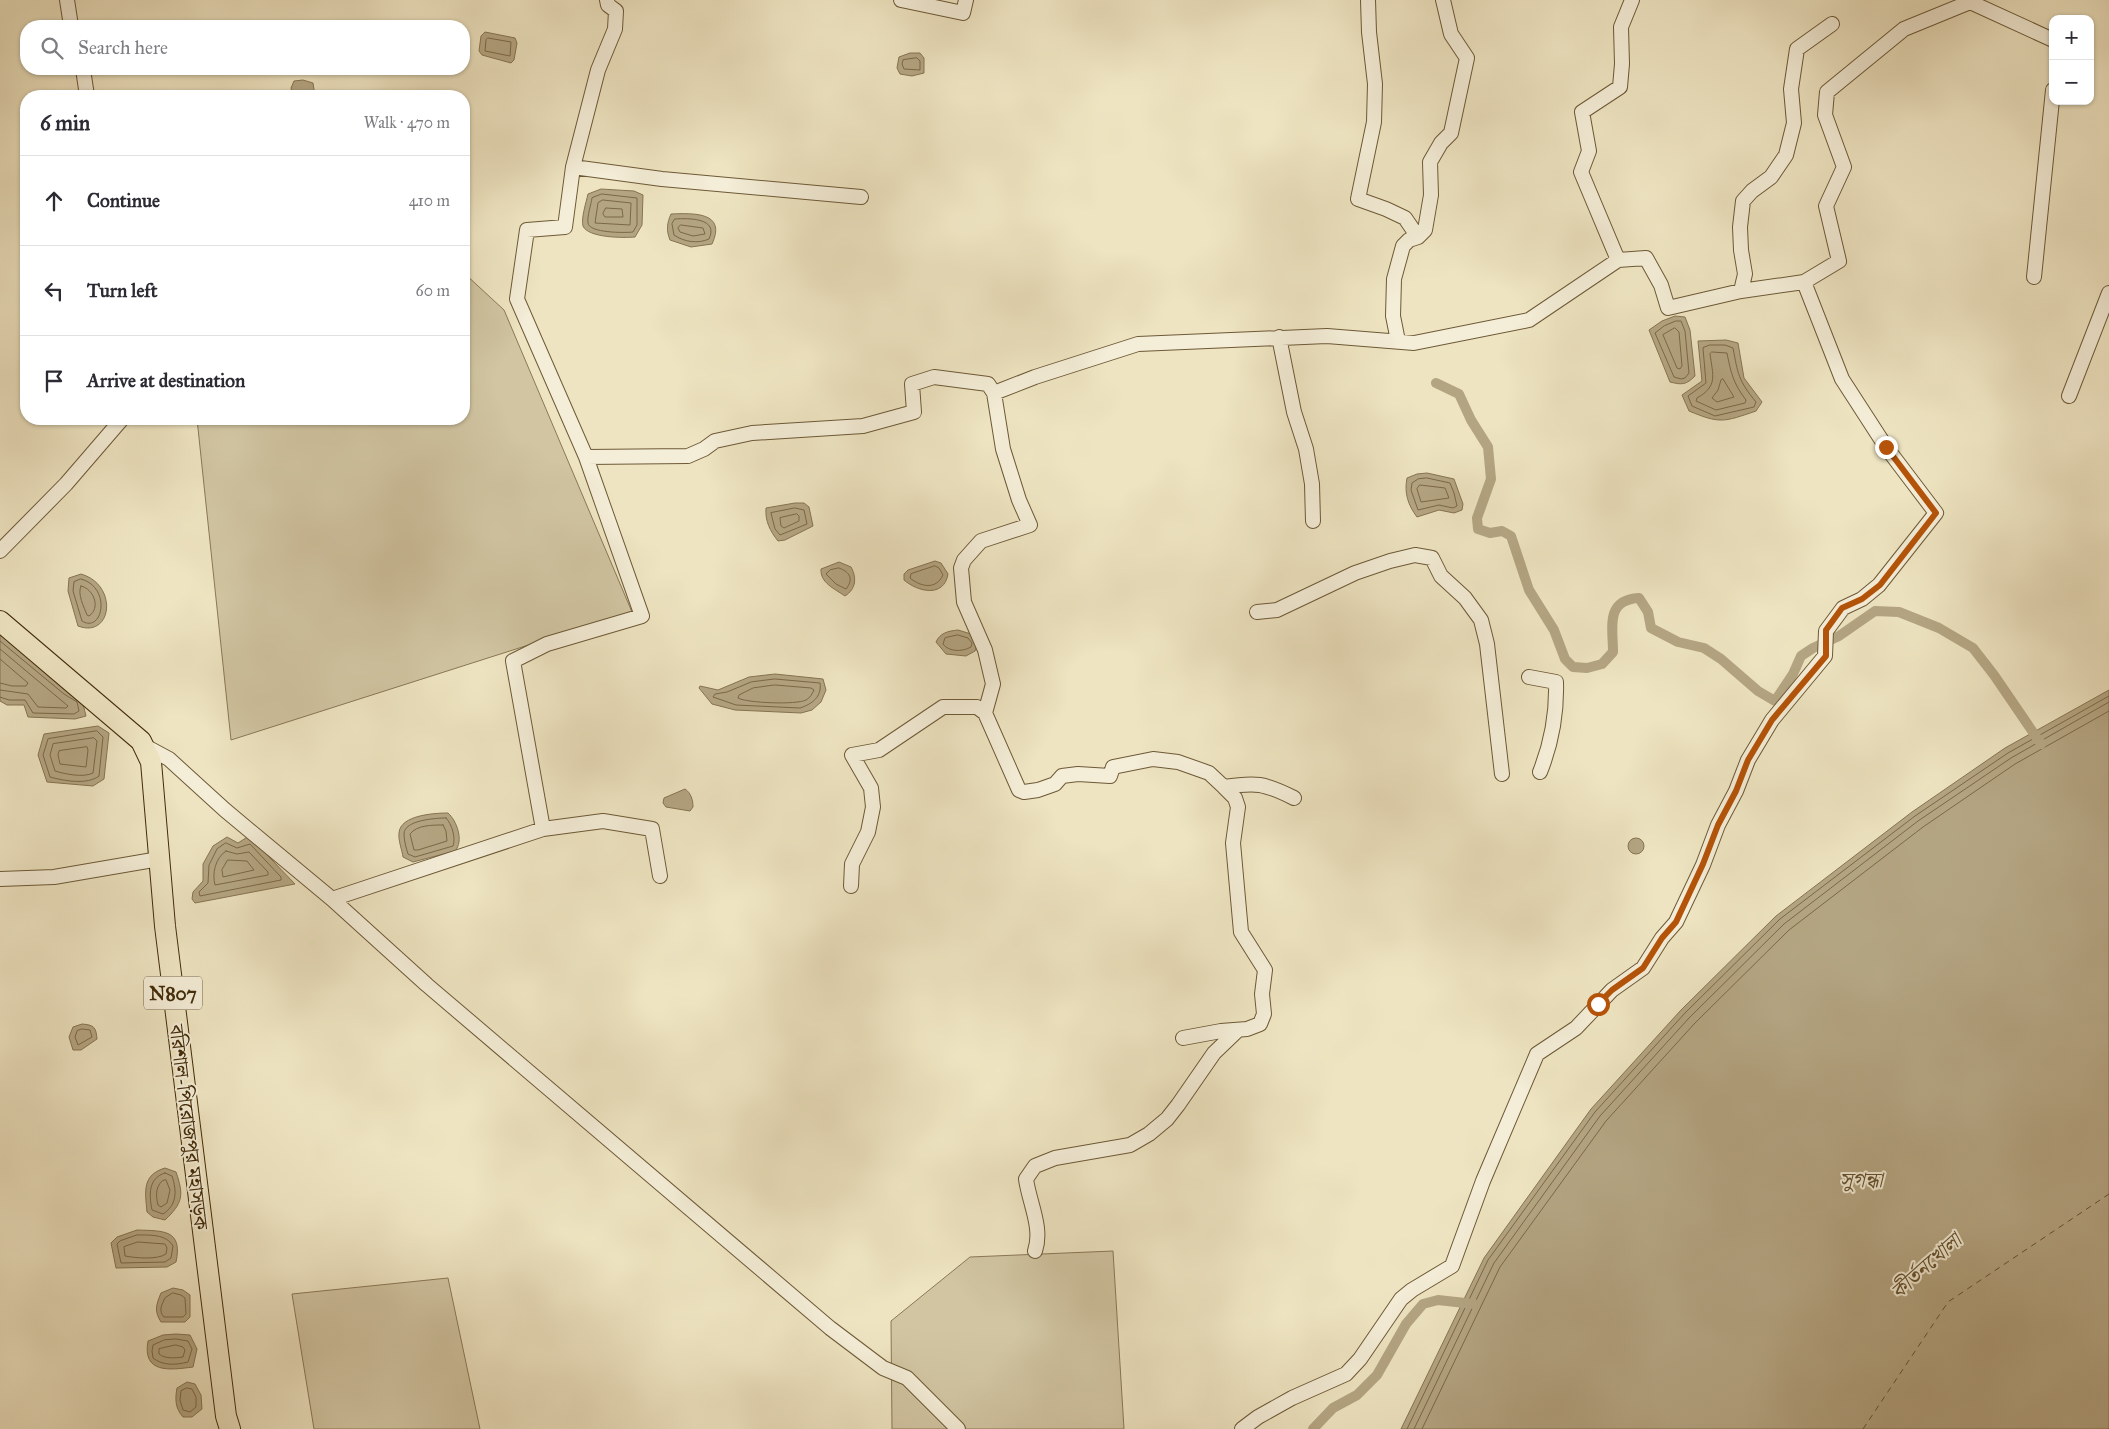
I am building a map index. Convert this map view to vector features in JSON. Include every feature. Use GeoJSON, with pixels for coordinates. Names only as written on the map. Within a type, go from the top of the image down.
{"type":"FeatureCollection","features":[{"type":"Feature","properties":{"kind":"highway","name":"বরিশাল-পিরোজপুর মহাসড়ক"},"geometry":{"type":"LineString","coordinates":[[0,621],[142,744],[151,762],[164,926],[226,1416],[230,1429]]}},
{"type":"Feature","properties":{"kind":"street"},"geometry":{"type":"LineString","coordinates":[[68,0],[70,20]]}},
{"type":"Feature","properties":{"kind":"street"},"geometry":{"type":"LineString","coordinates":[[543,829],[513,661],[548,644],[642,616],[586,457],[517,299],[528,230],[565,227],[573,166],[585,113],[598,70],[614,29],[616,10],[608,5],[607,0]]}},
{"type":"Feature","properties":{"kind":"street"},"geometry":{"type":"LineString","coordinates":[[901,0],[963,13],[966,0]]}},
{"type":"Feature","properties":{"kind":"street"},"geometry":{"type":"LineString","coordinates":[[1368,0],[1369,32],[1375,84],[1374,122],[1358,199],[1405,218],[1418,237]]}},
{"type":"Feature","properties":{"kind":"street"},"geometry":{"type":"LineString","coordinates":[[1398,342],[1393,316],[1394,279],[1403,246],[1408,240],[1418,237],[1425,230],[1431,195],[1430,162],[1441,143],[1451,133],[1467,58],[1451,34],[1443,0]]}},
{"type":"Feature","properties":{"kind":"street"},"geometry":{"type":"LineString","coordinates":[[1618,260],[1581,172],[1589,151],[1582,112],[1620,87],[1622,64],[1621,27],[1632,0]]}},
{"type":"Feature","properties":{"kind":"street"},"geometry":{"type":"LineString","coordinates":[[994,393],[1035,377],[1138,344],[1327,336],[1414,343],[1530,320],[1618,260],[1646,258],[1661,285],[1668,308],[1741,291],[1804,282],[1839,261],[1826,206],[1844,167],[1825,115],[1827,92],[1904,29],[1970,2],[2049,38]]}},
{"type":"Feature","properties":{"kind":"street"},"geometry":{"type":"LineString","coordinates":[[1741,291],[1745,274],[1740,227],[1743,202],[1771,176],[1786,155],[1794,123],[1791,88],[1797,49],[1832,24]]}},
{"type":"Feature","properties":{"kind":"street"},"geometry":{"type":"LineString","coordinates":[[83,75],[86,90]]}},
{"type":"Feature","properties":{"kind":"street"},"geometry":{"type":"LineString","coordinates":[[2034,276],[2051,105]]}},
{"type":"Feature","properties":{"kind":"street"},"geometry":{"type":"LineString","coordinates":[[573,166],[662,179],[861,197]]}},
{"type":"Feature","properties":{"kind":"street"},"geometry":{"type":"LineString","coordinates":[[1242,1429],[1258,1417],[1292,1398],[1346,1374],[1360,1359],[1401,1299],[1412,1290],[1452,1266],[1483,1181],[1537,1054],[1576,1028],[1612,990],[1643,968],[1662,938],[1676,922],[1703,864],[1718,825],[1736,791],[1748,760],[1772,720],[1826,656],[1826,630],[1842,608],[1862,599],[1880,585],[1936,513],[1886,447],[1842,378],[1804,282]]}},
{"type":"Feature","properties":{"kind":"street"},"geometry":{"type":"LineString","coordinates":[[2069,396],[2109,293]]}},
{"type":"Feature","properties":{"kind":"street"},"geometry":{"type":"LineString","coordinates":[[1279,337],[1294,412],[1306,449],[1312,484],[1313,521]]}},
{"type":"Feature","properties":{"kind":"street"},"geometry":{"type":"LineString","coordinates":[[586,457],[688,456],[704,449],[715,441],[752,433],[863,426],[914,412],[912,384],[934,377],[988,384],[994,393],[1003,449],[1019,500],[1030,525],[981,541],[964,560],[961,568],[964,602],[985,650],[993,684],[985,713]]}},
{"type":"Feature","properties":{"kind":"street"},"geometry":{"type":"LineString","coordinates":[[0,551],[66,484],[117,425]]}},
{"type":"Feature","properties":{"kind":"street"},"geometry":{"type":"LineString","coordinates":[[1257,612],[1277,610],[1355,574],[1390,561],[1414,555],[1432,558],[1441,576],[1465,598],[1481,620],[1487,644],[1502,774]]}},
{"type":"Feature","properties":{"kind":"street"},"geometry":{"type":"LineString","coordinates":[[1529,677],[1556,682],[1557,708],[1550,746],[1540,772]]}},
{"type":"Feature","properties":{"kind":"street"},"geometry":{"type":"LineString","coordinates":[[851,886],[852,864],[868,832],[873,807],[871,788],[852,755],[879,750],[943,707],[977,707],[985,713],[1007,768],[1019,790],[1024,792],[1055,784],[1062,776],[1078,774],[1110,776],[1113,768],[1153,759],[1178,762],[1209,773],[1235,798],[1238,807],[1233,843],[1241,932],[1265,970],[1262,994],[1264,1014],[1260,1024],[1247,1029],[1221,1031],[1183,1038]]}},
{"type":"Feature","properties":{"kind":"street"},"geometry":{"type":"LineString","coordinates":[[142,744],[169,759],[225,810],[332,899],[427,986],[830,1328],[883,1368],[907,1378],[958,1429]]}},
{"type":"Feature","properties":{"kind":"street"},"geometry":{"type":"LineString","coordinates":[[1224,787],[1248,784],[1271,786],[1294,798]]}},
{"type":"Feature","properties":{"kind":"street"},"geometry":{"type":"LineString","coordinates":[[332,899],[543,829],[603,821],[652,829],[660,876]]}},
{"type":"Feature","properties":{"kind":"street"},"geometry":{"type":"LineString","coordinates":[[0,879],[54,877],[159,859]]}},
{"type":"Feature","properties":{"kind":"street"},"geometry":{"type":"LineString","coordinates":[[1035,1251],[1038,1231],[1028,1195],[1026,1179],[1034,1166],[1055,1158],[1130,1145],[1149,1134],[1167,1119],[1214,1053],[1238,1030]]}},
{"type":"Feature","properties":{"kind":"shaded area"},"geometry":{"type":"Polygon","coordinates":[[[470,279],[504,310],[632,612],[231,740],[198,425],[470,425],[470,279]]]}},
{"type":"Feature","properties":{"kind":"shaded area"},"geometry":{"type":"Polygon","coordinates":[[[1113,1251],[1124,1429],[892,1429],[891,1321],[970,1257],[1113,1251]]]}},
{"type":"Feature","properties":{"kind":"shaded area"},"geometry":{"type":"Polygon","coordinates":[[[448,1278],[480,1429],[314,1429],[292,1294],[448,1278]]]}},
{"type":"Feature","properties":{"kind":"water"},"geometry":{"type":"Polygon","coordinates":[[[485,32],[515,38],[517,43],[514,60],[511,63],[482,55],[479,51],[481,36],[485,32]]]}},
{"type":"Feature","properties":{"kind":"water"},"geometry":{"type":"Polygon","coordinates":[[[910,53],[920,53],[924,58],[924,73],[912,76],[900,74],[897,68],[899,57],[910,53]]]}},
{"type":"Feature","properties":{"kind":"water"},"geometry":{"type":"Polygon","coordinates":[[[303,80],[313,83],[314,90],[292,90],[294,81],[303,80]]]}},
{"type":"Feature","properties":{"kind":"water"},"geometry":{"type":"Polygon","coordinates":[[[601,189],[634,191],[643,195],[642,225],[635,237],[599,235],[586,230],[583,226],[583,215],[588,194],[601,189]]]}},
{"type":"Feature","properties":{"kind":"water"},"geometry":{"type":"Polygon","coordinates":[[[671,214],[698,215],[712,220],[715,226],[715,233],[712,244],[691,247],[670,240],[668,227],[671,214]]]}},
{"type":"Feature","properties":{"kind":"water"},"geometry":{"type":"Polygon","coordinates":[[[1675,316],[1685,317],[1690,330],[1695,376],[1684,384],[1670,382],[1649,330],[1662,321],[1675,316]]]}},
{"type":"Feature","properties":{"kind":"water"},"geometry":{"type":"Polygon","coordinates":[[[1726,340],[1738,343],[1744,378],[1762,402],[1756,411],[1729,419],[1715,420],[1689,411],[1682,395],[1702,381],[1698,341],[1726,340]]]}},
{"type":"Feature","properties":{"kind":"water"},"geometry":{"type":"Polygon","coordinates":[[[1427,473],[1454,479],[1463,504],[1462,510],[1454,513],[1439,510],[1417,517],[1408,499],[1406,489],[1407,478],[1427,473]]]}},
{"type":"Feature","properties":{"kind":"water"},"geometry":{"type":"Polygon","coordinates":[[[804,503],[809,507],[813,526],[785,540],[778,541],[769,526],[766,508],[804,503]]]}},
{"type":"Feature","properties":{"kind":"water"},"geometry":{"type":"Polygon","coordinates":[[[935,561],[941,563],[948,574],[946,582],[941,587],[936,590],[923,590],[904,580],[904,574],[908,570],[935,561]]]}},
{"type":"Feature","properties":{"kind":"water"},"geometry":{"type":"Polygon","coordinates":[[[839,562],[851,567],[855,579],[853,587],[845,596],[829,585],[821,574],[821,569],[839,562]]]}},
{"type":"Feature","properties":{"kind":"water"},"geometry":{"type":"Polygon","coordinates":[[[81,574],[93,580],[101,589],[106,599],[104,618],[98,625],[89,628],[78,626],[68,591],[69,578],[81,574]]]}},
{"type":"Feature","properties":{"kind":"water"},"geometry":{"type":"Polygon","coordinates":[[[958,630],[971,634],[977,646],[975,651],[966,656],[946,654],[936,642],[945,633],[958,630]]]}},
{"type":"Feature","properties":{"kind":"water"},"geometry":{"type":"Polygon","coordinates":[[[0,635],[82,700],[86,716],[75,719],[28,717],[24,705],[7,705],[0,701],[0,635]]]}},
{"type":"Feature","properties":{"kind":"water"},"geometry":{"type":"Polygon","coordinates":[[[775,674],[823,679],[826,690],[821,702],[812,710],[801,713],[735,710],[712,704],[699,688],[700,686],[718,690],[749,677],[775,674]]]}},
{"type":"Feature","properties":{"kind":"water","name":"সুগন্ধা"},"geometry":{"type":"Polygon","coordinates":[[[2109,690],[2109,1429],[1401,1429],[1484,1258],[1591,1109],[1681,1010],[1776,916],[1912,812],[2005,748],[2109,690]]]}},
{"type":"Feature","properties":{"kind":"water"},"geometry":{"type":"Polygon","coordinates":[[[98,726],[109,733],[104,779],[93,786],[47,782],[38,755],[44,734],[98,726]]]}},
{"type":"Feature","properties":{"kind":"water"},"geometry":{"type":"Polygon","coordinates":[[[685,789],[692,799],[693,807],[690,811],[666,807],[663,803],[664,798],[685,789]]]}},
{"type":"Feature","properties":{"kind":"water"},"geometry":{"type":"Polygon","coordinates":[[[448,813],[457,826],[458,831],[459,842],[455,851],[413,862],[403,857],[399,833],[405,822],[419,816],[448,813]]]}},
{"type":"Feature","properties":{"kind":"water"},"geometry":{"type":"Polygon","coordinates":[[[249,836],[295,884],[195,903],[192,899],[193,892],[203,881],[203,864],[213,846],[227,837],[238,843],[249,836]]]}},
{"type":"Feature","properties":{"kind":"water"},"geometry":{"type":"Polygon","coordinates":[[[1633,838],[1639,838],[1644,843],[1642,852],[1633,854],[1628,849],[1628,843],[1633,838]]]}},
{"type":"Feature","properties":{"kind":"water"},"geometry":{"type":"Polygon","coordinates":[[[82,1024],[94,1027],[97,1039],[81,1050],[73,1050],[69,1037],[73,1027],[82,1024]]]}},
{"type":"Feature","properties":{"kind":"water"},"geometry":{"type":"Polygon","coordinates":[[[165,1168],[176,1172],[181,1193],[175,1209],[165,1220],[153,1217],[147,1212],[146,1191],[152,1175],[165,1168]]]}},
{"type":"Feature","properties":{"kind":"water"},"geometry":{"type":"Polygon","coordinates":[[[137,1230],[163,1232],[174,1238],[177,1243],[176,1262],[167,1267],[116,1268],[111,1243],[117,1237],[137,1230]]]}},
{"type":"Feature","properties":{"kind":"water"},"geometry":{"type":"Polygon","coordinates":[[[173,1288],[183,1290],[190,1295],[190,1317],[185,1322],[161,1322],[156,1308],[158,1301],[161,1293],[173,1288]]]}},
{"type":"Feature","properties":{"kind":"water"},"geometry":{"type":"Polygon","coordinates":[[[163,1335],[190,1335],[197,1349],[193,1367],[167,1369],[154,1365],[149,1359],[147,1352],[148,1341],[163,1335]]]}},
{"type":"Feature","properties":{"kind":"water"},"geometry":{"type":"Polygon","coordinates":[[[187,1382],[195,1384],[201,1395],[202,1409],[192,1417],[183,1417],[176,1403],[177,1388],[187,1382]]]}},
{"type":"Feature","properties":{"kind":"waterway"},"geometry":{"type":"LineString","coordinates":[[1436,383],[1459,394],[1471,420],[1488,447],[1491,479],[1477,518],[1478,529],[1490,533],[1502,531],[1511,536],[1529,590],[1554,630],[1565,659],[1573,667],[1587,668],[1602,664],[1613,652],[1612,624],[1616,609],[1628,600],[1639,598],[1648,612],[1651,628],[1678,642],[1704,648],[1721,659],[1758,691],[1775,701],[1793,674],[1801,656],[1839,636],[1875,611],[1899,612],[1939,628],[1973,648],[1994,675],[2041,744]]}},
{"type":"Feature","properties":{"kind":"waterway"},"geometry":{"type":"LineString","coordinates":[[1313,1429],[1333,1408],[1357,1395],[1377,1375],[1406,1324],[1423,1304],[1438,1300],[1474,1304]]}},
{"type":"Feature","properties":{"kind":"ferry route"},"geometry":{"type":"LineString","coordinates":[[1863,1429],[1948,1302],[2109,1194]]}},
{"type":"Feature","properties":{"kind":"route"},"geometry":{"type":"LineString","coordinates":[[1598,1004],[1612,990],[1643,968],[1662,938],[1676,922],[1703,864],[1718,825],[1736,791],[1748,760],[1772,720],[1810,672],[1826,656],[1826,630],[1842,608],[1862,599],[1880,585],[1936,513],[1886,447]]}},
{"type":"Feature","properties":{"kind":"water label","name":"কীর্তনখোলা"},"geometry":{"type":"Point","coordinates":[1926,1266]}}]}
